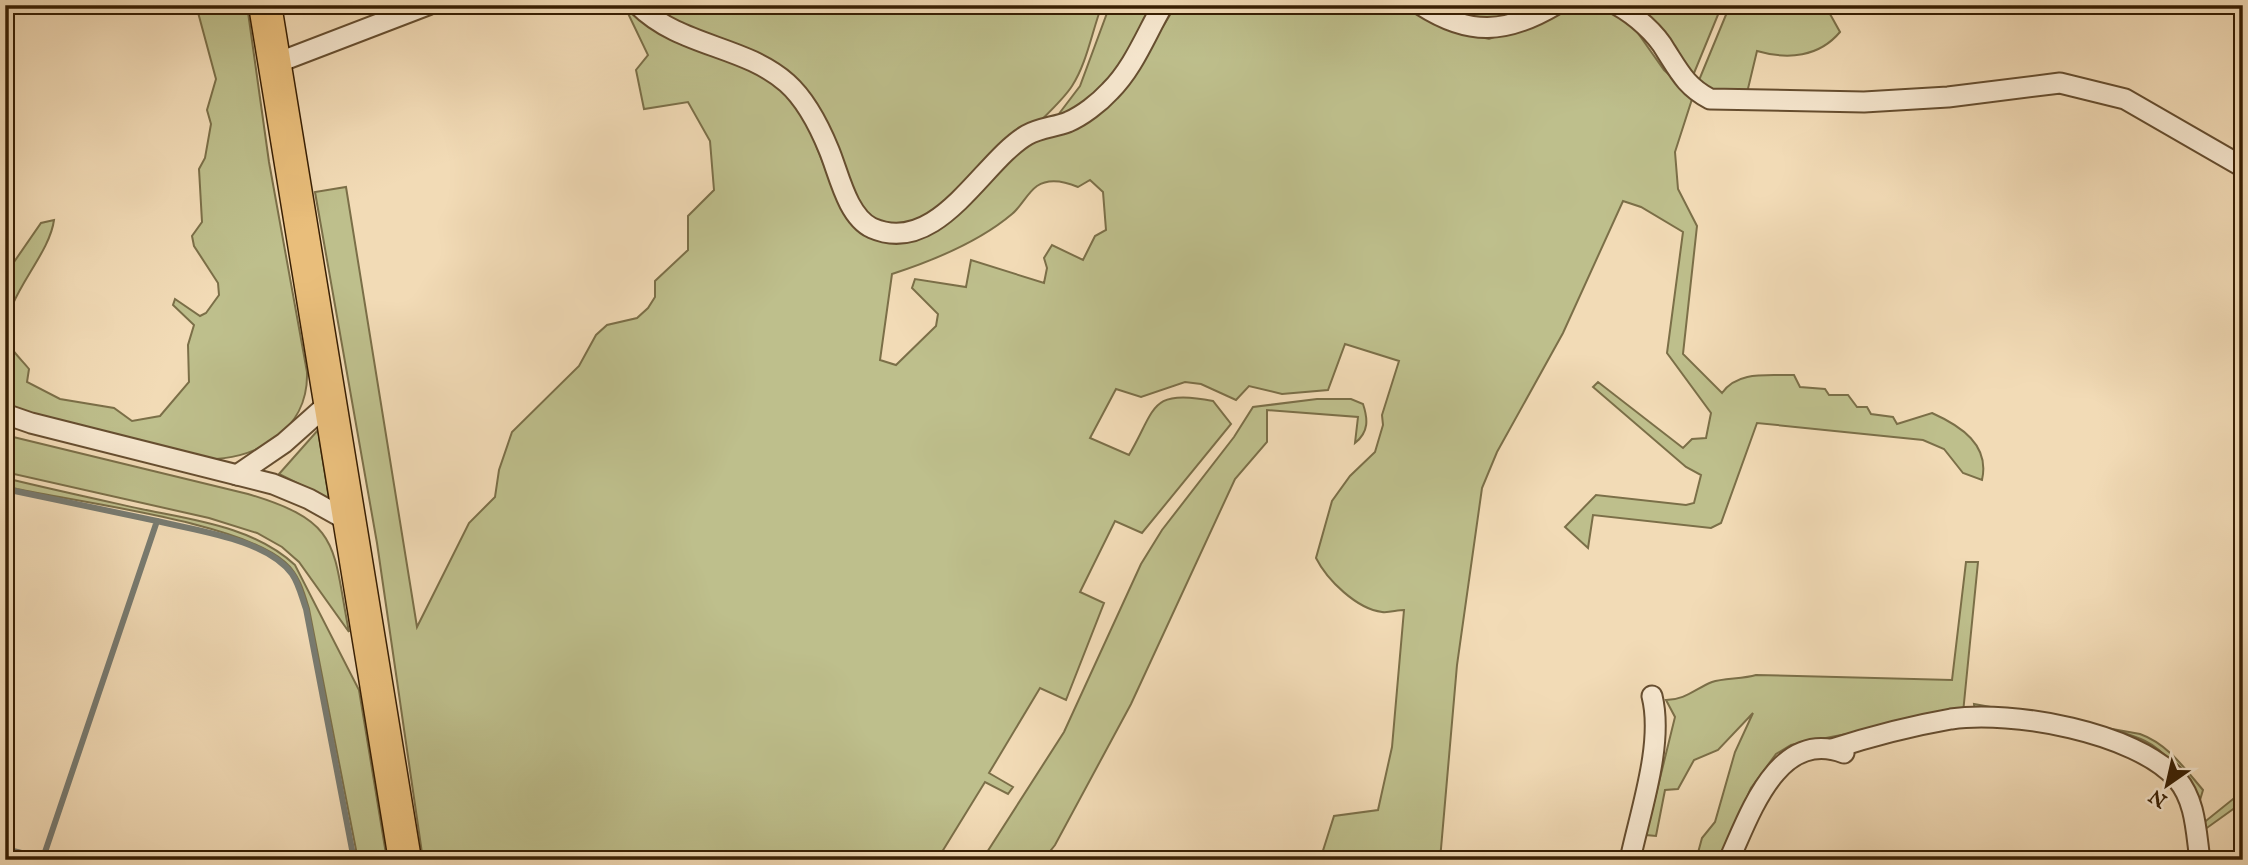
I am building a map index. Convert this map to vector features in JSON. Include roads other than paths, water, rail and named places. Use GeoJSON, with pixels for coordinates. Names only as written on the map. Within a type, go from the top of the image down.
{"type":"FeatureCollection","features":[{"type":"Feature","properties":{"kind":"main road"},"geometry":{"type":"LineString","coordinates":[[265,5],[329,403],[352,523],[405,860]]}},
{"type":"Feature","properties":{"kind":"street"},"geometry":{"type":"LineString","coordinates":[[274,64],[428,5]]}},
{"type":"Feature","properties":{"kind":"street"},"geometry":{"type":"LineString","coordinates":[[638,5],[651,18],[677,32],[770,69],[789,85],[829,149],[849,200],[859,216],[871,228],[905,232],[937,219],[954,206],[1008,149],[1029,133],[1070,121],[1111,91],[1129,68],[1163,5]]}},
{"type":"Feature","properties":{"kind":"street"},"geometry":{"type":"LineString","coordinates":[[1421,5],[1442,18],[1472,27],[1530,21],[1555,5]]}},
{"type":"Feature","properties":{"kind":"street"},"geometry":{"type":"LineString","coordinates":[[1617,5],[1646,28],[1665,49],[1677,71],[1692,89],[1710,99],[1864,103],[1948,97],[2060,83],[2125,99],[2243,167]]}},
{"type":"Feature","properties":{"kind":"street"},"geometry":{"type":"LineString","coordinates":[[237,475],[284,443],[329,403]]}},
{"type":"Feature","properties":{"kind":"street"},"geometry":{"type":"LineString","coordinates":[[5,414],[237,475],[309,499],[352,523]]}},
{"type":"Feature","properties":{"kind":"street"},"geometry":{"type":"LineString","coordinates":[[1630,860],[1653,748],[1657,715],[1652,696]]}},
{"type":"Feature","properties":{"kind":"street"},"geometry":{"type":"LineString","coordinates":[[1729,860],[1762,790],[1778,768],[1795,755],[1832,749],[1882,733],[1953,719],[1986,717],[2079,730],[2137,748],[2178,780],[2189,800],[2200,860]]}},
{"type":"Feature","properties":{"kind":"street"},"geometry":{"type":"LineString","coordinates":[[1832,749],[1852,756]]}},
{"type":"Feature","properties":{"kind":"waterway"},"geometry":{"type":"LineString","coordinates":[[5,489],[157,521],[43,858]]}},
{"type":"Feature","properties":{"kind":"waterway"},"geometry":{"type":"LineString","coordinates":[[157,521],[248,544],[266,552],[292,574],[306,609],[354,860]]}},
{"type":"Feature","properties":{"kind":"waterway"},"geometry":{"type":"LineString","coordinates":[[5,849],[50,860]]}}]}
